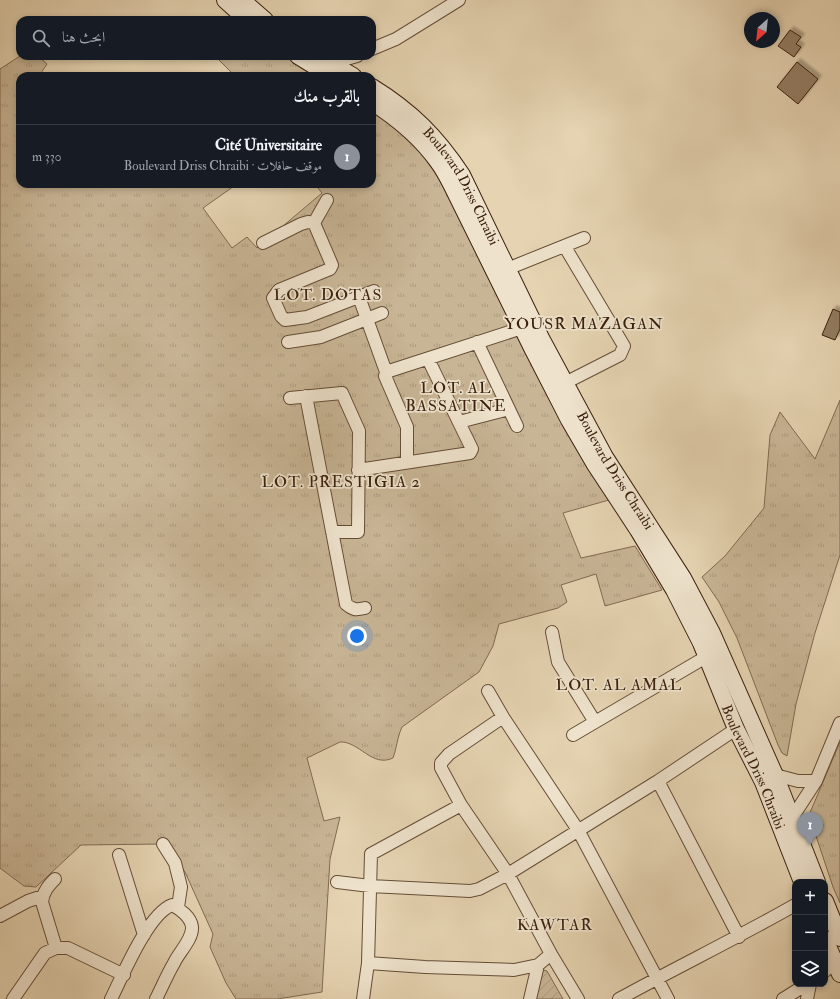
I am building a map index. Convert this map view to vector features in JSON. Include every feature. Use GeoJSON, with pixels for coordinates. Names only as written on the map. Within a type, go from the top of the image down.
{"type":"FeatureCollection","features":[{"type":"Feature","properties":{"kind":"main road"},"geometry":{"type":"LineString","coordinates":[[225,0],[243,16]]}},
{"type":"Feature","properties":{"kind":"main road"},"geometry":{"type":"LineString","coordinates":[[242,0],[260,16]]}},
{"type":"Feature","properties":{"kind":"main road"},"geometry":{"type":"LineString","coordinates":[[307,60],[333,71]]}},
{"type":"Feature","properties":{"kind":"main road"},"geometry":{"type":"LineString","coordinates":[[323,60],[333,71]]}},
{"type":"Feature","properties":{"kind":"main road","name":"Boulevard Driss Chraibi"},"geometry":{"type":"LineString","coordinates":[[376,89],[387,96],[429,131],[448,152],[462,175],[507,270],[565,383],[599,460]]}},
{"type":"Feature","properties":{"kind":"main road","name":"Boulevard Driss Chraibi"},"geometry":{"type":"LineString","coordinates":[[376,105],[402,123],[438,162],[452,186],[522,328],[615,485],[674,590],[706,657],[736,728],[763,782],[801,879]]}},
{"type":"Feature","properties":{"kind":"main road","name":"Boulevard Driss Chraibi"},"geometry":{"type":"LineString","coordinates":[[615,485],[684,578],[730,671],[775,775],[816,879]]}},
{"type":"Feature","properties":{"kind":"main road"},"geometry":{"type":"LineString","coordinates":[[828,908],[840,938]]}},
{"type":"Feature","properties":{"kind":"main road"},"geometry":{"type":"LineString","coordinates":[[828,948],[835,969]]}},
{"type":"Feature","properties":{"kind":"street"},"geometry":{"type":"LineString","coordinates":[[376,47],[396,39],[460,0]]}},
{"type":"Feature","properties":{"kind":"street"},"geometry":{"type":"LineString","coordinates":[[333,71],[344,60]]}},
{"type":"Feature","properties":{"kind":"street"},"geometry":{"type":"LineString","coordinates":[[314,223],[327,200]]}},
{"type":"Feature","properties":{"kind":"street"},"geometry":{"type":"LineString","coordinates":[[263,243],[301,224],[308,222],[314,223]]}},
{"type":"Feature","properties":{"kind":"street"},"geometry":{"type":"LineString","coordinates":[[314,223],[332,265],[330,269],[279,290],[273,298],[281,316],[285,320],[307,317],[374,291]]}},
{"type":"Feature","properties":{"kind":"street"},"geometry":{"type":"LineString","coordinates":[[507,270],[584,238]]}},
{"type":"Feature","properties":{"kind":"street"},"geometry":{"type":"LineString","coordinates":[[565,247],[624,346],[620,355],[565,383]]}},
{"type":"Feature","properties":{"kind":"street"},"geometry":{"type":"LineString","coordinates":[[359,297],[386,372],[385,376],[407,427],[407,462]]}},
{"type":"Feature","properties":{"kind":"street"},"geometry":{"type":"LineString","coordinates":[[288,342],[321,337],[382,313]]}},
{"type":"Feature","properties":{"kind":"street"},"geometry":{"type":"LineString","coordinates":[[386,372],[522,328]]}},
{"type":"Feature","properties":{"kind":"street"},"geometry":{"type":"LineString","coordinates":[[477,342],[516,426]]}},
{"type":"Feature","properties":{"kind":"street"},"geometry":{"type":"LineString","coordinates":[[358,470],[470,453],[472,449],[428,359]]}},
{"type":"Feature","properties":{"kind":"street"},"geometry":{"type":"LineString","coordinates":[[290,398],[342,393],[359,431],[358,532],[332,532]]}},
{"type":"Feature","properties":{"kind":"street"},"geometry":{"type":"LineString","coordinates":[[306,396],[346,604],[352,609],[357,610],[365,608]]}},
{"type":"Feature","properties":{"kind":"street"},"geometry":{"type":"LineString","coordinates":[[459,422],[509,409]]}},
{"type":"Feature","properties":{"kind":"street"},"geometry":{"type":"LineString","coordinates":[[552,632],[558,662],[595,722]]}},
{"type":"Feature","properties":{"kind":"street"},"geometry":{"type":"LineString","coordinates":[[573,735],[706,657]]}},
{"type":"Feature","properties":{"kind":"street"},"geometry":{"type":"LineString","coordinates":[[488,691],[503,717],[578,830],[668,999]]}},
{"type":"Feature","properties":{"kind":"street"},"geometry":{"type":"LineString","coordinates":[[503,717],[449,754],[441,763],[441,768],[461,805],[508,874],[551,954],[578,999]]}},
{"type":"Feature","properties":{"kind":"street"},"geometry":{"type":"LineString","coordinates":[[792,818],[816,781],[840,723]]}},
{"type":"Feature","properties":{"kind":"street"},"geometry":{"type":"LineString","coordinates":[[337,882],[370,886],[470,892],[479,889],[508,874],[658,781],[736,728]]}},
{"type":"Feature","properties":{"kind":"street"},"geometry":{"type":"LineString","coordinates":[[775,775],[798,781],[816,781]]}},
{"type":"Feature","properties":{"kind":"street"},"geometry":{"type":"LineString","coordinates":[[658,781],[739,937]]}},
{"type":"Feature","properties":{"kind":"street"},"geometry":{"type":"LineString","coordinates":[[363,999],[368,963],[371,854],[461,805]]}},
{"type":"Feature","properties":{"kind":"street"},"geometry":{"type":"LineString","coordinates":[[163,844],[175,863],[181,887],[178,908]]}},
{"type":"Feature","properties":{"kind":"street"},"geometry":{"type":"LineString","coordinates":[[119,855],[144,935]]}},
{"type":"Feature","properties":{"kind":"street"},"geometry":{"type":"LineString","coordinates":[[55,879],[47,887],[42,902],[56,948]]}},
{"type":"Feature","properties":{"kind":"street"},"geometry":{"type":"LineString","coordinates":[[0,916],[28,901],[43,896]]}},
{"type":"Feature","properties":{"kind":"street"},"geometry":{"type":"LineString","coordinates":[[111,999],[144,935],[154,920],[166,907],[172,905],[178,908],[191,922],[191,935],[174,961],[156,999]]}},
{"type":"Feature","properties":{"kind":"street"},"geometry":{"type":"LineString","coordinates":[[619,999],[739,937],[792,907]]}},
{"type":"Feature","properties":{"kind":"street"},"geometry":{"type":"LineString","coordinates":[[12,999],[45,953],[56,948],[68,948],[124,975]]}},
{"type":"Feature","properties":{"kind":"street"},"geometry":{"type":"LineString","coordinates":[[368,963],[425,967],[514,970],[538,965],[551,954]]}},
{"type":"Feature","properties":{"kind":"street"},"geometry":{"type":"LineString","coordinates":[[530,999],[538,965]]}},
{"type":"Feature","properties":{"kind":"street"},"geometry":{"type":"LineString","coordinates":[[783,999],[803,987]]}},
{"type":"Feature","properties":{"kind":"street"},"geometry":{"type":"LineString","coordinates":[[807,999],[808,987]]}},
{"type":"Feature","properties":{"kind":"green space"},"geometry":{"type":"Polygon","coordinates":[[[16,59],[16,60],[42,60],[47,64],[42,72],[16,72],[16,188],[231,188],[203,208],[232,248],[247,237],[257,248],[322,193],[318,188],[376,188],[376,113],[385,119],[414,143],[441,174],[609,500],[563,513],[581,558],[635,546],[662,590],[605,606],[596,574],[561,585],[567,602],[558,608],[499,624],[493,646],[479,672],[402,727],[393,758],[379,760],[353,745],[340,742],[307,758],[324,821],[340,817],[330,859],[322,992],[277,999],[236,999],[226,983],[210,947],[213,934],[185,872],[163,844],[81,845],[36,887],[24,886],[0,868],[0,69],[16,59]]]}},
{"type":"Feature","properties":{"kind":"green space"},"geometry":{"type":"Polygon","coordinates":[[[219,60],[290,60],[310,72],[231,72],[219,60]]]}},
{"type":"Feature","properties":{"kind":"green space"},"geometry":{"type":"Polygon","coordinates":[[[840,400],[840,555],[815,633],[796,704],[787,756],[782,753],[778,745],[737,638],[719,602],[702,577],[725,556],[764,508],[770,435],[780,412],[815,459],[840,400]]]}},
{"type":"Feature","properties":{"kind":"green space"},"geometry":{"type":"Polygon","coordinates":[[[840,742],[840,903],[833,887],[809,815],[840,742]]]}},
{"type":"Feature","properties":{"kind":"green space"},"geometry":{"type":"Polygon","coordinates":[[[543,970],[547,971],[563,999],[535,999],[543,970]]]}},
{"type":"Feature","properties":{"kind":"building"},"geometry":{"type":"Polygon","coordinates":[[[790,30],[801,37],[796,44],[801,47],[794,57],[780,47],[780,43],[790,30]]]}},
{"type":"Feature","properties":{"kind":"building"},"geometry":{"type":"Polygon","coordinates":[[[797,62],[818,79],[798,104],[777,87],[797,62]]]}},
{"type":"Feature","properties":{"kind":"building"},"geometry":{"type":"Polygon","coordinates":[[[833,309],[840,312],[840,329],[835,340],[822,335],[833,309]]]}},
{"type":"Feature","properties":{"kind":"place","name":"Cité Universitaire"},"geometry":{"type":"Point","coordinates":[810,845]}},
{"type":"Feature","properties":{"kind":"district","name":"LOT. DOTAS"},"geometry":{"type":"Point","coordinates":[328,294]}},
{"type":"Feature","properties":{"kind":"district","name":"YOUSR MAZAGAN"},"geometry":{"type":"Point","coordinates":[584,323]}},
{"type":"Feature","properties":{"kind":"district","name":"LOT. AL BASSATINE"},"geometry":{"type":"Point","coordinates":[456,396]}},
{"type":"Feature","properties":{"kind":"district","name":"LOT. PRESTIGIA 2"},"geometry":{"type":"Point","coordinates":[341,481]}},
{"type":"Feature","properties":{"kind":"district","name":"LOT. AL AMAL"},"geometry":{"type":"Point","coordinates":[619,684]}},
{"type":"Feature","properties":{"kind":"district","name":"KAWTAR"},"geometry":{"type":"Point","coordinates":[555,924]}}]}
